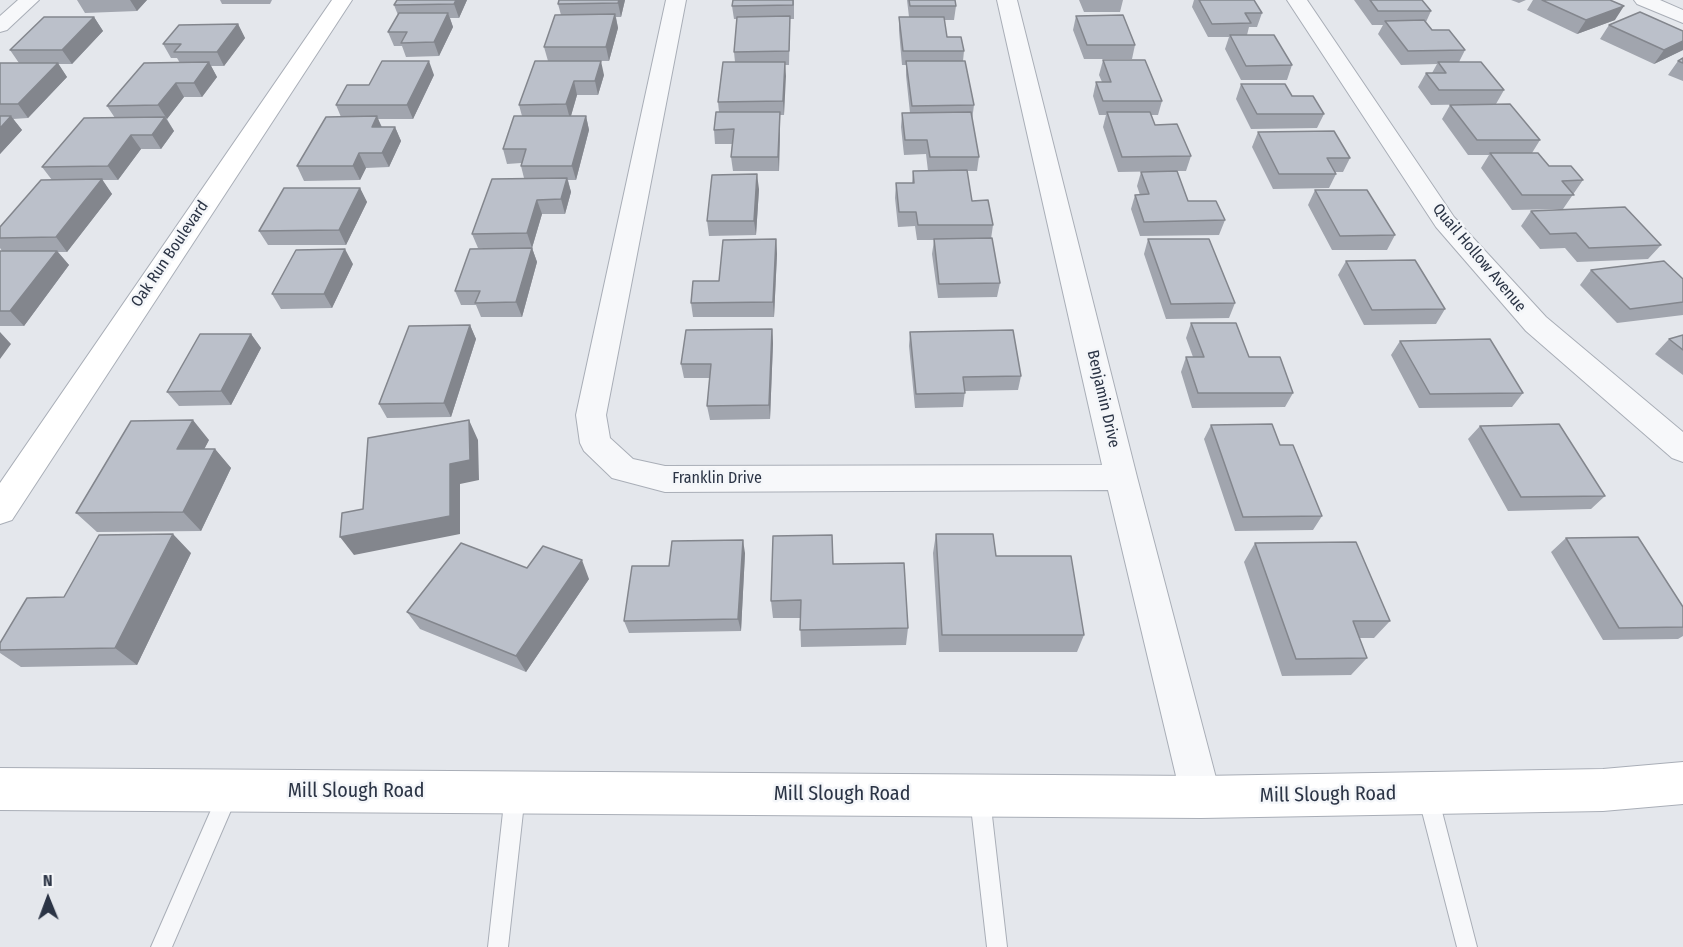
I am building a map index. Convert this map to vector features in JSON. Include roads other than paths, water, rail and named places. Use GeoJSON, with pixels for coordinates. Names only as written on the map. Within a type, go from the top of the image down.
{"type":"FeatureCollection","features":[{"type":"Feature","properties":{"kind":"street"},"geometry":{"type":"LineString","coordinates":[[0,26],[29,0]]}},
{"type":"Feature","properties":{"kind":"street","name":"Oak Run Boulevard"},"geometry":{"type":"LineString","coordinates":[[0,510],[342,0]]}},
{"type":"Feature","properties":{"kind":"street","name":"Franklin Drive"},"geometry":{"type":"LineString","coordinates":[[676,0],[591,416],[595,443],[623,469],[665,479],[1121,477]]}},
{"type":"Feature","properties":{"kind":"street","name":"Benjamin Drive"},"geometry":{"type":"LineString","coordinates":[[1007,0],[1121,477],[1201,797]]}},
{"type":"Feature","properties":{"kind":"street","name":"Quail Hollow Avenue"},"geometry":{"type":"LineString","coordinates":[[1297,0],[1445,222],[1536,324],[1683,450]]}},
{"type":"Feature","properties":{"kind":"street"},"geometry":{"type":"LineString","coordinates":[[1644,0],[1683,16]]}},
{"type":"Feature","properties":{"kind":"street","name":"Mill Slough Road"},"geometry":{"type":"LineString","coordinates":[[0,789],[1201,797],[1603,790],[1683,783]]}},
{"type":"Feature","properties":{"kind":"lane"},"geometry":{"type":"LineString","coordinates":[[498,947],[515,791]]}},
{"type":"Feature","properties":{"kind":"lane"},"geometry":{"type":"LineString","coordinates":[[161,947],[229,792]]}},
{"type":"Feature","properties":{"kind":"lane"},"geometry":{"type":"LineString","coordinates":[[1427,794],[1467,947]]}},
{"type":"Feature","properties":{"kind":"lane"},"geometry":{"type":"LineString","coordinates":[[979,795],[997,947]]}}]}
